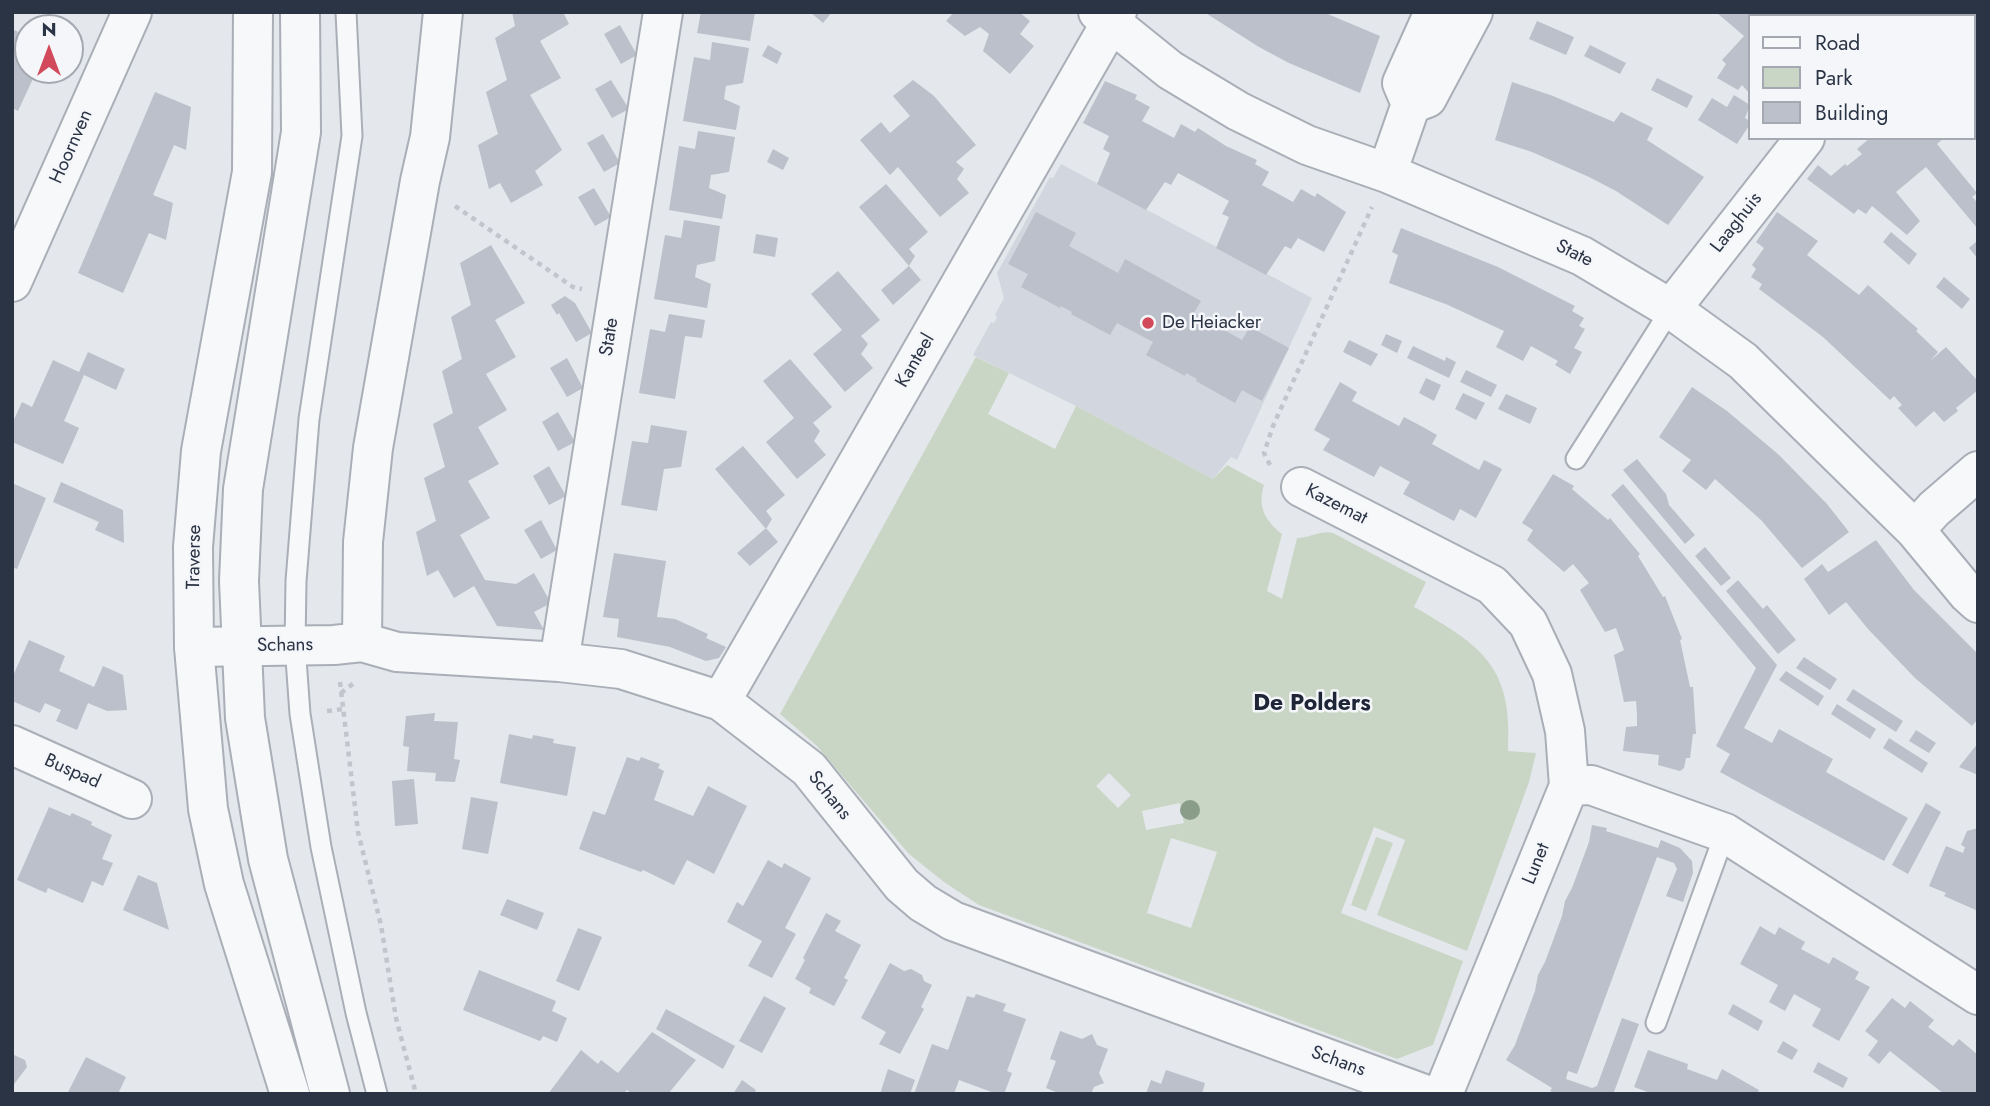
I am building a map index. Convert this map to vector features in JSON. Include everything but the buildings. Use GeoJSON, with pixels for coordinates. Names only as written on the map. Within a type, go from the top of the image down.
{"type":"FeatureCollection","features":[{"type":"Feature","properties":{"kind":"street","name":"Hoornven"},"geometry":{"type":"LineString","coordinates":[[12,282],[132,12]]}},
{"type":"Feature","properties":{"kind":"street","name":"Traverse"},"geometry":{"type":"LineString","coordinates":[[253,12],[252,172],[201,452],[193,547],[194,647],[208,809],[224,884],[290,1094]]}},
{"type":"Feature","properties":{"kind":"street"},"geometry":{"type":"LineString","coordinates":[[300,12],[301,132],[243,489],[239,581],[245,718],[268,859],[330,1094]]}},
{"type":"Feature","properties":{"kind":"street"},"geometry":{"type":"LineString","coordinates":[[362,642],[363,542],[373,448],[430,137],[443,12]]}},
{"type":"Feature","properties":{"kind":"street","name":"State"},"geometry":{"type":"LineString","coordinates":[[559,663],[663,12]]}},
{"type":"Feature","properties":{"kind":"street"},"geometry":{"type":"LineString","coordinates":[[1387,173],[1411,104],[1402,83],[1434,12]]}},
{"type":"Feature","properties":{"kind":"street"},"geometry":{"type":"LineString","coordinates":[[1411,104],[1427,98],[1473,12]]}},
{"type":"Feature","properties":{"kind":"street","name":"State"},"geometry":{"type":"LineString","coordinates":[[1109,16],[1170,70],[1238,111],[1307,145],[1387,173],[1582,256],[1671,309],[1743,361],[1915,530],[1978,603]]}},
{"type":"Feature","properties":{"kind":"street","name":"Kanteel"},"geometry":{"type":"LineString","coordinates":[[721,701],[1109,16]]}},
{"type":"Feature","properties":{"kind":"street","name":"Laaghuis"},"geometry":{"type":"LineString","coordinates":[[1671,309],[1803,140]]}},
{"type":"Feature","properties":{"kind":"street"},"geometry":{"type":"LineString","coordinates":[[1915,530],[1934,509],[1978,471]]}},
{"type":"Feature","properties":{"kind":"street","name":"Kazemat"},"geometry":{"type":"LineString","coordinates":[[1301,487],[1492,585],[1528,623],[1552,674],[1565,731],[1569,786]]}},
{"type":"Feature","properties":{"kind":"street","name":"Schans"},"geometry":{"type":"LineString","coordinates":[[194,647],[362,642],[397,652],[621,670],[721,701],[808,769],[902,885],[923,903],[953,920],[1424,1094]]}},
{"type":"Feature","properties":{"kind":"street","name":"Buspad"},"geometry":{"type":"LineString","coordinates":[[12,745],[132,799]]}},
{"type":"Feature","properties":{"kind":"street"},"geometry":{"type":"LineString","coordinates":[[1569,786],[1591,785],[1725,833],[1978,995]]}},
{"type":"Feature","properties":{"kind":"street","name":"Lunet"},"geometry":{"type":"LineString","coordinates":[[1443,1094],[1569,786]]}},
{"type":"Feature","properties":{"kind":"lane"},"geometry":{"type":"LineString","coordinates":[[346,12],[352,136],[309,419],[296,581],[295,645],[300,714],[321,847],[356,1013],[377,1094]]}},
{"type":"Feature","properties":{"kind":"lane"},"geometry":{"type":"LineString","coordinates":[[1576,459],[1671,309]]}},
{"type":"Feature","properties":{"kind":"lane"},"geometry":{"type":"LineString","coordinates":[[1656,1023],[1725,833]]}},
{"type":"Feature","properties":{"kind":"path","name":"Kazemat"},"geometry":{"type":"LineString","coordinates":[[1301,487],[1273,472],[1264,453],[1273,426],[1387,173]]}},
{"type":"Feature","properties":{"kind":"path"},"geometry":{"type":"LineString","coordinates":[[420,181],[573,287],[617,296]]}},
{"type":"Feature","properties":{"kind":"shaded area","name":"De Heiacker"},"geometry":{"type":"Polygon","coordinates":[[[1061,164],[1312,298],[1237,460],[1231,457],[1213,479],[973,355],[991,322],[994,323],[1004,298],[997,273],[1050,177],[1053,178],[1061,164]]]}},
{"type":"Feature","properties":{"kind":"green space"},"geometry":{"type":"Polygon","coordinates":[[[976,357],[1009,373],[988,414],[1055,449],[1076,406],[1213,479],[1227,465],[1264,485],[1261,500],[1264,512],[1271,524],[1282,534],[1267,591],[1282,599],[1297,538],[1324,533],[1333,533],[1426,582],[1414,607],[1458,634],[1488,662],[1498,678],[1505,698],[1508,751],[1536,753],[1529,782],[1467,951],[1377,915],[1405,840],[1374,827],[1341,913],[1463,961],[1433,1045],[1397,1059],[979,905],[909,854],[816,745],[780,714],[976,357]],[[1109,773],[1096,786],[1118,808],[1131,795],[1109,773]],[[1180,803],[1142,811],[1146,830],[1184,823],[1180,803]],[[1171,838],[1147,913],[1191,928],[1217,852],[1171,838]]]}},
{"type":"Feature","properties":{"kind":"green space"},"geometry":{"type":"Polygon","coordinates":[[[1376,837],[1393,843],[1366,911],[1351,905],[1376,837]]]}},
{"type":"Feature","properties":{"kind":"place","name":"De Heiacker"},"geometry":{"type":"Point","coordinates":[1148,323]}},
{"type":"Feature","properties":{"kind":"district","name":"De Polders"},"geometry":{"type":"Point","coordinates":[1312,704]}}]}
